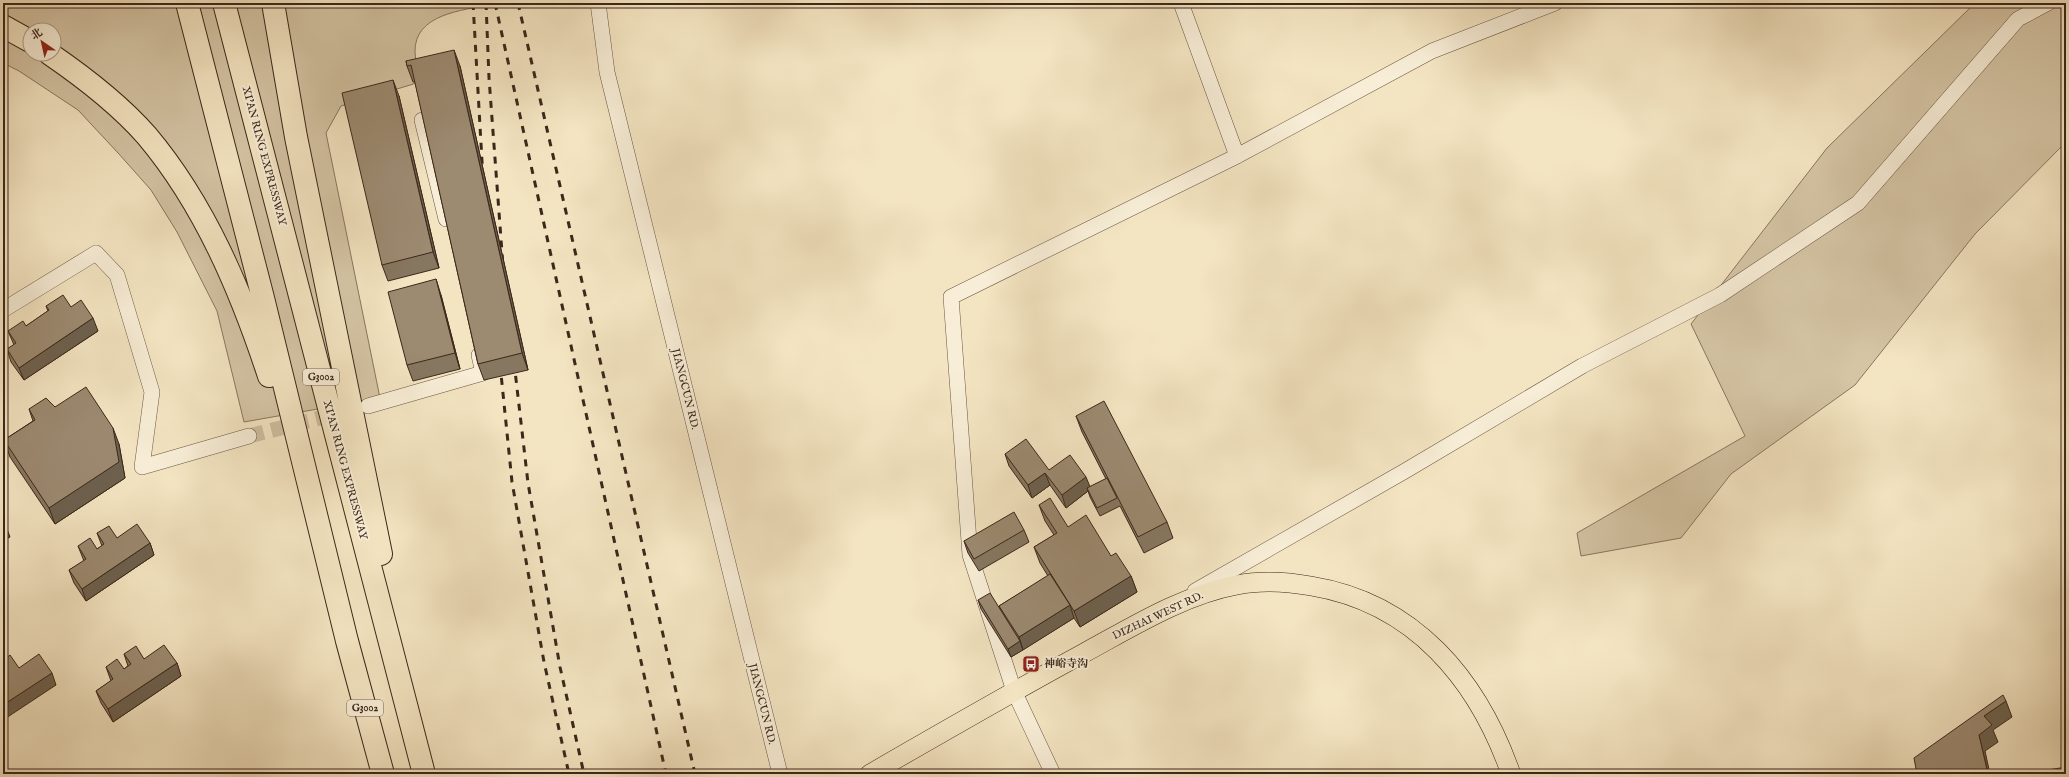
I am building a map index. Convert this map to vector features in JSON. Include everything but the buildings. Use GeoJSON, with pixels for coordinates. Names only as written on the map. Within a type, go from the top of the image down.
{"type":"FeatureCollection","features":[{"type":"Feature","properties":{"kind":"highway","name":"G3002"},"geometry":{"type":"LineString","coordinates":[[187,3],[263,298],[318,527],[383,774]]}},
{"type":"Feature","properties":{"kind":"highway","name":"XI'AN RING EXPRESSWAY"},"geometry":{"type":"LineString","coordinates":[[224,3],[424,774]]}},
{"type":"Feature","properties":{"kind":"highway"},"geometry":{"type":"LineString","coordinates":[[273,3],[296,137],[369,489],[418,750]]}},
{"type":"Feature","properties":{"kind":"highway"},"geometry":{"type":"LineString","coordinates":[[3,26],[22,37]]}},
{"type":"Feature","properties":{"kind":"highway"},"geometry":{"type":"LineString","coordinates":[[61,62],[87,80],[131,119],[163,157],[197,208],[230,274],[248,320],[318,527]]}},
{"type":"Feature","properties":{"kind":"main road","name":"DIZHAI WEST RD."},"geometry":{"type":"LineString","coordinates":[[870,774],[1014,691],[1140,622],[1200,595],[1253,582],[1301,584],[1342,592],[1364,600],[1384,610],[1421,634],[1455,669],[1481,708],[1496,735],[1511,774]]}},
{"type":"Feature","properties":{"kind":"street","name":"JIANGCUN RD."},"geometry":{"type":"LineString","coordinates":[[598,3],[607,72],[780,774]]}},
{"type":"Feature","properties":{"kind":"street"},"geometry":{"type":"LineString","coordinates":[[1182,3],[1237,156]]}},
{"type":"Feature","properties":{"kind":"street"},"geometry":{"type":"LineString","coordinates":[[1052,774],[1014,691],[970,555],[951,297],[1237,156],[1432,51],[1555,3]]}},
{"type":"Feature","properties":{"kind":"street"},"geometry":{"type":"LineString","coordinates":[[1140,622],[1398,475],[1582,366],[1720,295],[1858,203],[2018,19],[2048,3]]}},
{"type":"Feature","properties":{"kind":"street"},"geometry":{"type":"LineString","coordinates":[[422,120],[450,235]]}},
{"type":"Feature","properties":{"kind":"street"},"geometry":{"type":"LineString","coordinates":[[3,310],[96,253],[117,275],[152,392],[142,467],[249,436]]}},
{"type":"Feature","properties":{"kind":"street"},"geometry":{"type":"LineString","coordinates":[[368,406],[483,373],[476,342]]}},
{"type":"Feature","properties":{"kind":"shaded area"},"geometry":{"type":"Polygon","coordinates":[[[3,3],[489,3],[490,5],[467,9],[442,16],[422,29],[417,39],[415,52],[420,82],[341,106],[326,133],[380,398],[244,422],[217,311],[177,232],[151,190],[78,110],[19,71],[3,63],[3,3]]]}},
{"type":"Feature","properties":{"kind":"shaded area"},"geometry":{"type":"Polygon","coordinates":[[[1975,3],[2066,3],[2066,142],[1975,234],[1855,385],[1731,474],[1681,538],[1581,556],[1577,533],[1745,436],[1691,324],[1827,148],[1975,3]]]}},
{"type":"Feature","properties":{"kind":"tunnel"},"geometry":{"type":"LineString","coordinates":[[249,436],[340,413]]}},
{"type":"Feature","properties":{"kind":"railway"},"geometry":{"type":"LineString","coordinates":[[473,3],[483,179]]}},
{"type":"Feature","properties":{"kind":"railway"},"geometry":{"type":"LineString","coordinates":[[486,3],[489,78],[503,266]]}},
{"type":"Feature","properties":{"kind":"railway"},"geometry":{"type":"LineString","coordinates":[[495,3],[666,774]]}},
{"type":"Feature","properties":{"kind":"railway"},"geometry":{"type":"LineString","coordinates":[[518,3],[695,774]]}},
{"type":"Feature","properties":{"kind":"railway"},"geometry":{"type":"LineString","coordinates":[[514,362],[528,483],[560,667],[584,774]]}},
{"type":"Feature","properties":{"kind":"railway"},"geometry":{"type":"LineString","coordinates":[[500,364],[512,482],[544,662],[569,774]]}},
{"type":"Feature","properties":{"kind":"place","name":"神峪寺沟"},"geometry":{"type":"Point","coordinates":[1031,664]}}]}
